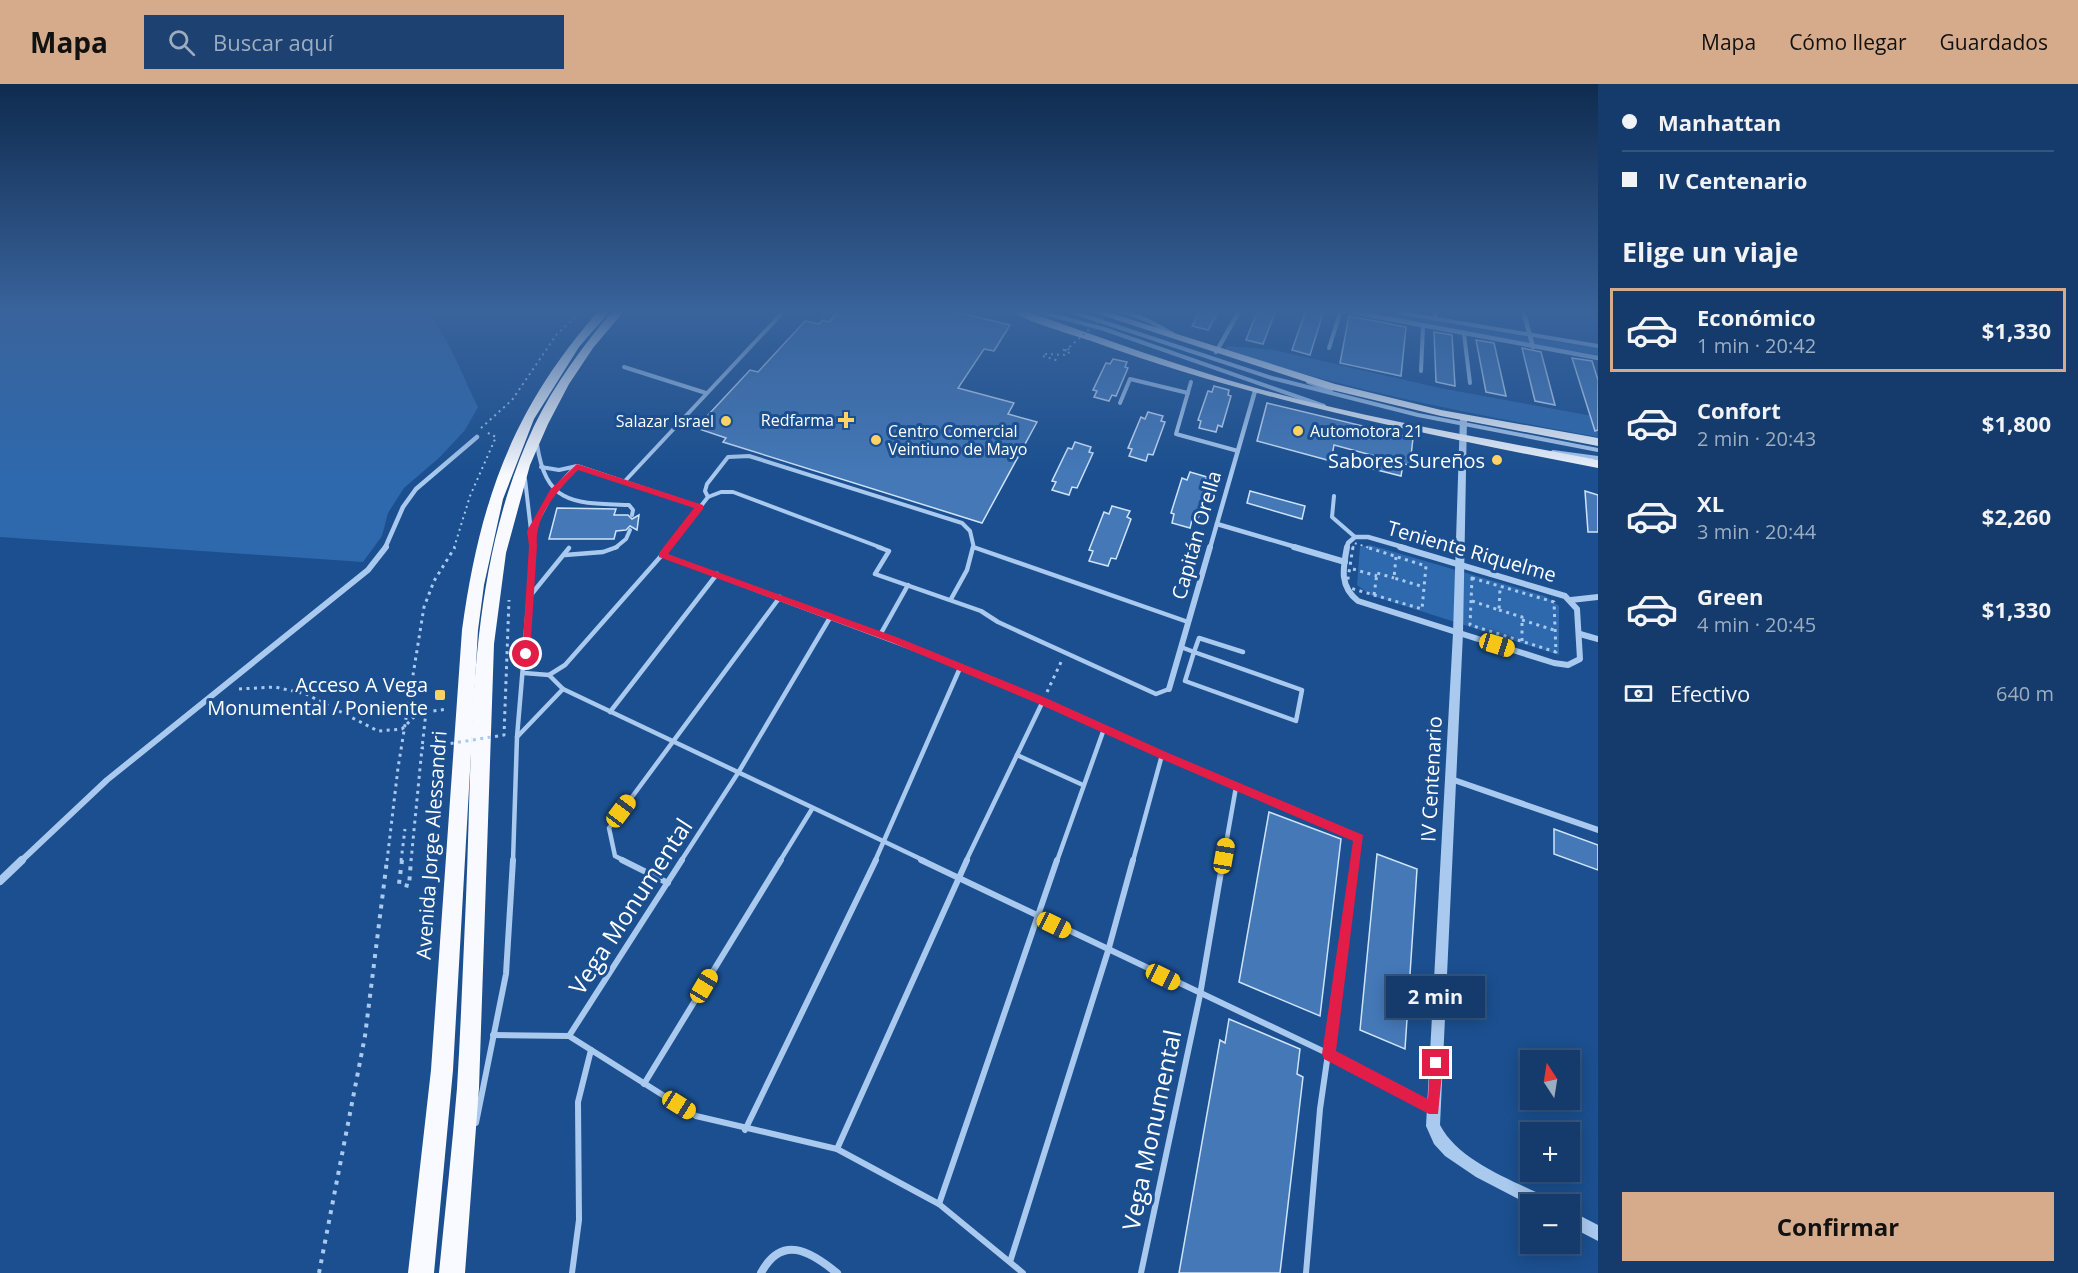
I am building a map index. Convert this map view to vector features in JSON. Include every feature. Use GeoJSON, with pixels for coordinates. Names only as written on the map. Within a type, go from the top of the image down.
{"type":"FeatureCollection","features":[{"type":"Feature","properties":{"kind":"highway","name":"Avenida Jorge Alessandri"},"geometry":{"type":"LineString","coordinates":[[421,1273],[438,1124],[474,593],[495,496],[516,443],[538,399],[559,365]]}},
{"type":"Feature","properties":{"kind":"highway"},"geometry":{"type":"LineString","coordinates":[[452,1273],[460,1202],[470,1066],[488,622],[500,543],[524,461],[536,432],[574,365]]}},
{"type":"Feature","properties":{"kind":"main road"},"geometry":{"type":"LineString","coordinates":[[1174,365],[1255,391],[1336,410],[1598,464]]}},
{"type":"Feature","properties":{"kind":"main road"},"geometry":{"type":"LineString","coordinates":[[1259,365],[1463,421],[1598,442]]}},
{"type":"Feature","properties":{"kind":"street","name":"Capitán Orella"},"geometry":{"type":"LineString","coordinates":[[1169,689],[1255,391]]}},
{"type":"Feature","properties":{"kind":"street","name":"IV Centenario"},"geometry":{"type":"LineString","coordinates":[[1463,421],[1461,564],[1433,1126],[1440,1141],[1456,1156],[1526,1194]]}},
{"type":"Feature","properties":{"kind":"street"},"geometry":{"type":"LineString","coordinates":[[0,881],[107,780],[378,560],[393,536],[407,501],[416,489],[477,437]]}},
{"type":"Feature","properties":{"kind":"street"},"geometry":{"type":"LineString","coordinates":[[1217,524],[1345,562]]}},
{"type":"Feature","properties":{"kind":"street","name":"Teniente Riquelme"},"geometry":{"type":"LineString","coordinates":[[1355,537],[1368,537],[1461,564],[1550,590],[1571,600],[1577,609],[1580,658],[1568,665],[1364,604],[1353,597],[1343,584],[1348,543],[1355,537]]}},
{"type":"Feature","properties":{"kind":"street"},"geometry":{"type":"LineString","coordinates":[[1571,600],[1598,597]]}},
{"type":"Feature","properties":{"kind":"street"},"geometry":{"type":"LineString","coordinates":[[1580,634],[1598,639]]}},
{"type":"Feature","properties":{"kind":"street"},"geometry":{"type":"LineString","coordinates":[[1451,779],[1598,830]]}},
{"type":"Feature","properties":{"kind":"street"},"geometry":{"type":"LineString","coordinates":[[1580,1224],[1598,1233]]}},
{"type":"Feature","properties":{"kind":"street"},"geometry":{"type":"LineString","coordinates":[[761,1273],[769,1259],[790,1248],[800,1248],[837,1273]]}},
{"type":"Feature","properties":{"kind":"lane"},"geometry":{"type":"LineString","coordinates":[[624,482],[732,365]]}},
{"type":"Feature","properties":{"kind":"lane"},"geometry":{"type":"LineString","coordinates":[[1209,365],[1336,410]]}},
{"type":"Feature","properties":{"kind":"lane"},"geometry":{"type":"LineString","coordinates":[[1228,365],[1359,401],[1598,450]]}},
{"type":"Feature","properties":{"kind":"lane"},"geometry":{"type":"LineString","coordinates":[[1421,365],[1421,371]]}},
{"type":"Feature","properties":{"kind":"lane"},"geometry":{"type":"LineString","coordinates":[[1468,365],[1470,382]]}},
{"type":"Feature","properties":{"kind":"lane"},"geometry":{"type":"LineString","coordinates":[[624,368],[706,393]]}},
{"type":"Feature","properties":{"kind":"lane"},"geometry":{"type":"LineString","coordinates":[[1286,374],[1359,401]]}},
{"type":"Feature","properties":{"kind":"lane"},"geometry":{"type":"LineString","coordinates":[[1120,403],[1130,379],[1188,393]]}},
{"type":"Feature","properties":{"kind":"lane"},"geometry":{"type":"LineString","coordinates":[[1191,382],[1176,434],[1238,451]]}},
{"type":"Feature","properties":{"kind":"lane"},"geometry":{"type":"LineString","coordinates":[[536,432],[546,484],[580,503],[629,505],[633,510],[632,515]]}},
{"type":"Feature","properties":{"kind":"lane"},"geometry":{"type":"LineString","coordinates":[[1526,450],[1598,458]]}},
{"type":"Feature","properties":{"kind":"lane"},"geometry":{"type":"LineString","coordinates":[[708,497],[705,491],[707,484],[728,457],[749,456],[962,523],[969,528],[976,548],[951,599]]}},
{"type":"Feature","properties":{"kind":"lane"},"geometry":{"type":"LineString","coordinates":[[473,1135],[506,974],[510,937],[517,737],[533,546],[524,461]]}},
{"type":"Feature","properties":{"kind":"lane"},"geometry":{"type":"LineString","coordinates":[[541,467],[559,470],[577,466],[700,507]]}},
{"type":"Feature","properties":{"kind":"lane"},"geometry":{"type":"LineString","coordinates":[[531,531],[554,490],[577,466]]}},
{"type":"Feature","properties":{"kind":"lane"},"geometry":{"type":"LineString","coordinates":[[524,673],[549,675],[565,665],[663,555],[708,497],[721,492],[733,492],[889,551],[875,574],[981,611],[998,622],[1156,694],[1169,689]]}},
{"type":"Feature","properties":{"kind":"lane"},"geometry":{"type":"LineString","coordinates":[[1334,496],[1332,516],[1355,537]]}},
{"type":"Feature","properties":{"kind":"lane"},"geometry":{"type":"LineString","coordinates":[[565,555],[609,551],[624,542],[630,530]]}},
{"type":"Feature","properties":{"kind":"lane"},"geometry":{"type":"LineString","coordinates":[[530,596],[569,548]]}},
{"type":"Feature","properties":{"kind":"lane"},"geometry":{"type":"LineString","coordinates":[[976,548],[1188,622]]}},
{"type":"Feature","properties":{"kind":"lane"},"geometry":{"type":"LineString","coordinates":[[663,555],[831,616],[1043,701],[1162,755],[1359,838],[1320,1109],[1306,1273]]}},
{"type":"Feature","properties":{"kind":"lane"},"geometry":{"type":"LineString","coordinates":[[610,712],[717,574]]}},
{"type":"Feature","properties":{"kind":"lane"},"geometry":{"type":"LineString","coordinates":[[880,635],[908,585]]}},
{"type":"Feature","properties":{"kind":"lane"},"geometry":{"type":"LineString","coordinates":[[668,883],[615,856],[609,828],[780,597]]}},
{"type":"Feature","properties":{"kind":"lane","name":"Vega Monumental"},"geometry":{"type":"LineString","coordinates":[[568,1036],[738,773],[831,616]]}},
{"type":"Feature","properties":{"kind":"lane"},"geometry":{"type":"LineString","coordinates":[[1181,647],[1194,652],[1302,690],[1296,721],[1185,681],[1194,652],[1200,638],[1243,652]]}},
{"type":"Feature","properties":{"kind":"lane"},"geometry":{"type":"LineString","coordinates":[[745,1130],[884,843],[960,668]]}},
{"type":"Feature","properties":{"kind":"lane"},"geometry":{"type":"LineString","coordinates":[[549,675],[563,689],[1108,951],[1329,1054],[1434,1109]]}},
{"type":"Feature","properties":{"kind":"lane"},"geometry":{"type":"LineString","coordinates":[[517,737],[563,689]]}},
{"type":"Feature","properties":{"kind":"lane"},"geometry":{"type":"LineString","coordinates":[[837,1149],[958,879],[1043,701]]}},
{"type":"Feature","properties":{"kind":"lane"},"geometry":{"type":"LineString","coordinates":[[939,1204],[1037,916],[1104,729]]}},
{"type":"Feature","properties":{"kind":"lane"},"geometry":{"type":"LineString","coordinates":[[1017,755],[1083,786]]}},
{"type":"Feature","properties":{"kind":"lane"},"geometry":{"type":"LineString","coordinates":[[1010,1263],[1108,951],[1162,755]]}},
{"type":"Feature","properties":{"kind":"lane","name":"Vega Monumental"},"geometry":{"type":"LineString","coordinates":[[1141,1273],[1200,994],[1236,787]]}},
{"type":"Feature","properties":{"kind":"lane"},"geometry":{"type":"LineString","coordinates":[[644,1084],[812,809]]}},
{"type":"Feature","properties":{"kind":"lane"},"geometry":{"type":"LineString","coordinates":[[493,1035],[568,1036],[696,1116],[745,1130],[837,1149],[939,1204],[1023,1273]]}},
{"type":"Feature","properties":{"kind":"lane"},"geometry":{"type":"LineString","coordinates":[[572,1273],[579,1220],[578,1102],[591,1050]]}},
{"type":"Feature","properties":{"kind":"lane"},"geometry":{"type":"LineString","coordinates":[[460,1202],[471,1146]]}},
{"type":"Feature","properties":{"kind":"path"},"geometry":{"type":"LineString","coordinates":[[319,1273],[364,1036],[404,728],[428,594],[455,546],[470,496],[496,437],[479,430],[512,400],[536,365]]}},
{"type":"Feature","properties":{"kind":"path"},"geometry":{"type":"LineString","coordinates":[[1354,543],[1426,566],[1422,609],[1350,588],[1347,585],[1350,568],[1354,543]]}},
{"type":"Feature","properties":{"kind":"path"},"geometry":{"type":"LineString","coordinates":[[1394,578],[1396,555]]}},
{"type":"Feature","properties":{"kind":"path"},"geometry":{"type":"LineString","coordinates":[[1350,568],[1377,576]]}},
{"type":"Feature","properties":{"kind":"path"},"geometry":{"type":"LineString","coordinates":[[1374,596],[1377,573],[1424,587]]}},
{"type":"Feature","properties":{"kind":"path"},"geometry":{"type":"LineString","coordinates":[[1472,578],[1554,602],[1556,652],[1470,626],[1471,601],[1472,578]]}},
{"type":"Feature","properties":{"kind":"path"},"geometry":{"type":"LineString","coordinates":[[1499,610],[1500,586]]}},
{"type":"Feature","properties":{"kind":"path"},"geometry":{"type":"LineString","coordinates":[[422,748],[504,735],[509,600]]}},
{"type":"Feature","properties":{"kind":"path"},"geometry":{"type":"LineString","coordinates":[[1471,601],[1522,616],[1522,642]]}},
{"type":"Feature","properties":{"kind":"path"},"geometry":{"type":"LineString","coordinates":[[1522,620],[1555,630]]}},
{"type":"Feature","properties":{"kind":"path"},"geometry":{"type":"LineString","coordinates":[[1043,701],[1066,653]]}},
{"type":"Feature","properties":{"kind":"path"},"geometry":{"type":"LineString","coordinates":[[213,694],[260,686],[275,687],[306,694],[378,731],[404,728],[417,714],[465,707]]}},
{"type":"Feature","properties":{"kind":"path"},"geometry":{"type":"LineString","coordinates":[[405,829],[399,884],[409,886],[426,714]]}},
{"type":"Feature","properties":{"kind":"shaded area"},"geometry":{"type":"Polygon","coordinates":[[[0,365],[458,365],[478,407],[465,430],[440,457],[404,488],[388,513],[382,536],[363,562],[0,537],[0,365]]]}},
{"type":"Feature","properties":{"kind":"shaded area"},"geometry":{"type":"Polygon","coordinates":[[[1274,365],[1342,365],[1440,388],[1598,417],[1598,437],[1457,410],[1317,378],[1274,365]]]}},
{"type":"Feature","properties":{"kind":"shaded area"},"geometry":{"type":"Polygon","coordinates":[[[1370,545],[1545,596],[1559,606],[1559,655],[1370,595],[1357,585],[1360,547],[1370,545]]]}},
{"type":"Feature","properties":{"kind":"building","name":"Centro Comercial Veintiuno de Mayo"},"geometry":{"type":"Polygon","coordinates":[[[764,365],[973,365],[958,388],[1014,403],[1008,414],[1037,422],[982,523],[723,442],[726,438],[696,428],[750,370],[758,372],[764,365]]]}},
{"type":"Feature","properties":{"kind":"building"},"geometry":{"type":"Polygon","coordinates":[[[1105,365],[1126,365],[1128,368],[1116,396],[1112,395],[1109,401],[1094,397],[1097,391],[1093,390],[1105,365]]]}},
{"type":"Feature","properties":{"kind":"building"},"geometry":{"type":"Polygon","coordinates":[[[1352,365],[1402,365],[1401,376],[1352,365]]]}},
{"type":"Feature","properties":{"kind":"building"},"geometry":{"type":"Polygon","coordinates":[[[1435,365],[1454,365],[1455,386],[1436,382],[1435,365]]]}},
{"type":"Feature","properties":{"kind":"building"},"geometry":{"type":"Polygon","coordinates":[[[1481,365],[1499,365],[1506,396],[1486,392],[1481,365]]]}},
{"type":"Feature","properties":{"kind":"building"},"geometry":{"type":"Polygon","coordinates":[[[1526,365],[1545,365],[1555,405],[1535,401],[1526,365]]]}},
{"type":"Feature","properties":{"kind":"building"},"geometry":{"type":"Polygon","coordinates":[[[1574,365],[1593,365],[1598,380],[1598,430],[1595,431],[1574,365]]]}},
{"type":"Feature","properties":{"kind":"building"},"geometry":{"type":"Polygon","coordinates":[[[1214,386],[1229,390],[1228,395],[1231,396],[1222,427],[1218,425],[1216,432],[1199,428],[1201,421],[1198,420],[1208,391],[1212,392],[1214,386]]]}},
{"type":"Feature","properties":{"kind":"building"},"geometry":{"type":"Polygon","coordinates":[[[1267,403],[1413,438],[1410,465],[1403,464],[1401,476],[1373,469],[1375,456],[1334,445],[1331,461],[1257,441],[1267,403]]]}},
{"type":"Feature","properties":{"kind":"building"},"geometry":{"type":"Polygon","coordinates":[[[1148,412],[1163,416],[1161,421],[1165,422],[1153,455],[1148,454],[1146,461],[1129,456],[1132,449],[1128,448],[1141,417],[1145,419],[1148,412]]]}},
{"type":"Feature","properties":{"kind":"building"},"geometry":{"type":"Polygon","coordinates":[[[1075,442],[1091,447],[1089,452],[1093,453],[1077,488],[1072,487],[1069,495],[1052,490],[1056,482],[1052,481],[1068,448],[1072,449],[1075,442]]]}},
{"type":"Feature","properties":{"kind":"building"},"geometry":{"type":"Polygon","coordinates":[[[1190,472],[1207,477],[1204,483],[1209,484],[1197,522],[1192,520],[1190,528],[1172,523],[1174,514],[1171,513],[1182,478],[1187,480],[1190,472]]]}},
{"type":"Feature","properties":{"kind":"building"},"geometry":{"type":"Polygon","coordinates":[[[1250,491],[1305,506],[1302,519],[1247,503],[1250,491]]]}},
{"type":"Feature","properties":{"kind":"building"},"geometry":{"type":"Polygon","coordinates":[[[1585,491],[1598,495],[1598,532],[1588,532],[1585,491]]]}},
{"type":"Feature","properties":{"kind":"building"},"geometry":{"type":"Polygon","coordinates":[[[1112,506],[1130,511],[1127,517],[1131,519],[1116,559],[1111,558],[1108,566],[1089,561],[1093,551],[1089,550],[1104,512],[1109,514],[1112,506]]]}},
{"type":"Feature","properties":{"kind":"building"},"geometry":{"type":"Polygon","coordinates":[[[557,508],[616,509],[614,515],[628,515],[632,519],[639,515],[637,530],[630,526],[626,530],[616,531],[614,539],[549,539],[557,508]]]}},
{"type":"Feature","properties":{"kind":"building"},"geometry":{"type":"Polygon","coordinates":[[[1269,812],[1341,839],[1320,1016],[1239,982],[1269,812]]]}},
{"type":"Feature","properties":{"kind":"building"},"geometry":{"type":"Polygon","coordinates":[[[1554,829],[1598,845],[1598,870],[1554,854],[1554,829]]]}},
{"type":"Feature","properties":{"kind":"building"},"geometry":{"type":"Polygon","coordinates":[[[1377,854],[1417,869],[1405,1049],[1360,1030],[1377,854]]]}},
{"type":"Feature","properties":{"kind":"building"},"geometry":{"type":"Polygon","coordinates":[[[1229,1019],[1300,1049],[1297,1074],[1303,1077],[1280,1273],[1179,1273],[1220,1040],[1225,1043],[1229,1019]]]}},
{"type":"Feature","properties":{"kind":"place","name":"Redfarma"},"geometry":{"type":"Point","coordinates":[846,420]}},
{"type":"Feature","properties":{"kind":"place","name":"Salazar Israel"},"geometry":{"type":"Point","coordinates":[726,421]}},
{"type":"Feature","properties":{"kind":"place","name":"Automotora 21"},"geometry":{"type":"Point","coordinates":[1298,431]}},
{"type":"Feature","properties":{"kind":"place","name":"Centro Comercial Veintiuno de Mayo"},"geometry":{"type":"Point","coordinates":[876,440]}},
{"type":"Feature","properties":{"kind":"place","name":"Sabores Sureños"},"geometry":{"type":"Point","coordinates":[1497,460]}},
{"type":"Feature","properties":{"kind":"place","name":"Acceso A Vega Monumental / Poniente"},"geometry":{"type":"Point","coordinates":[440,695]}},
{"type":"Feature","properties":{"kind":"route"},"geometry":{"type":"LineString","coordinates":[[526,654],[533,546],[531,531],[540,511],[554,490],[577,466],[700,507],[663,555],[896,641],[1043,701],[1162,755],[1359,838],[1329,1054],[1434,1109],[1436,1063]]}}]}
